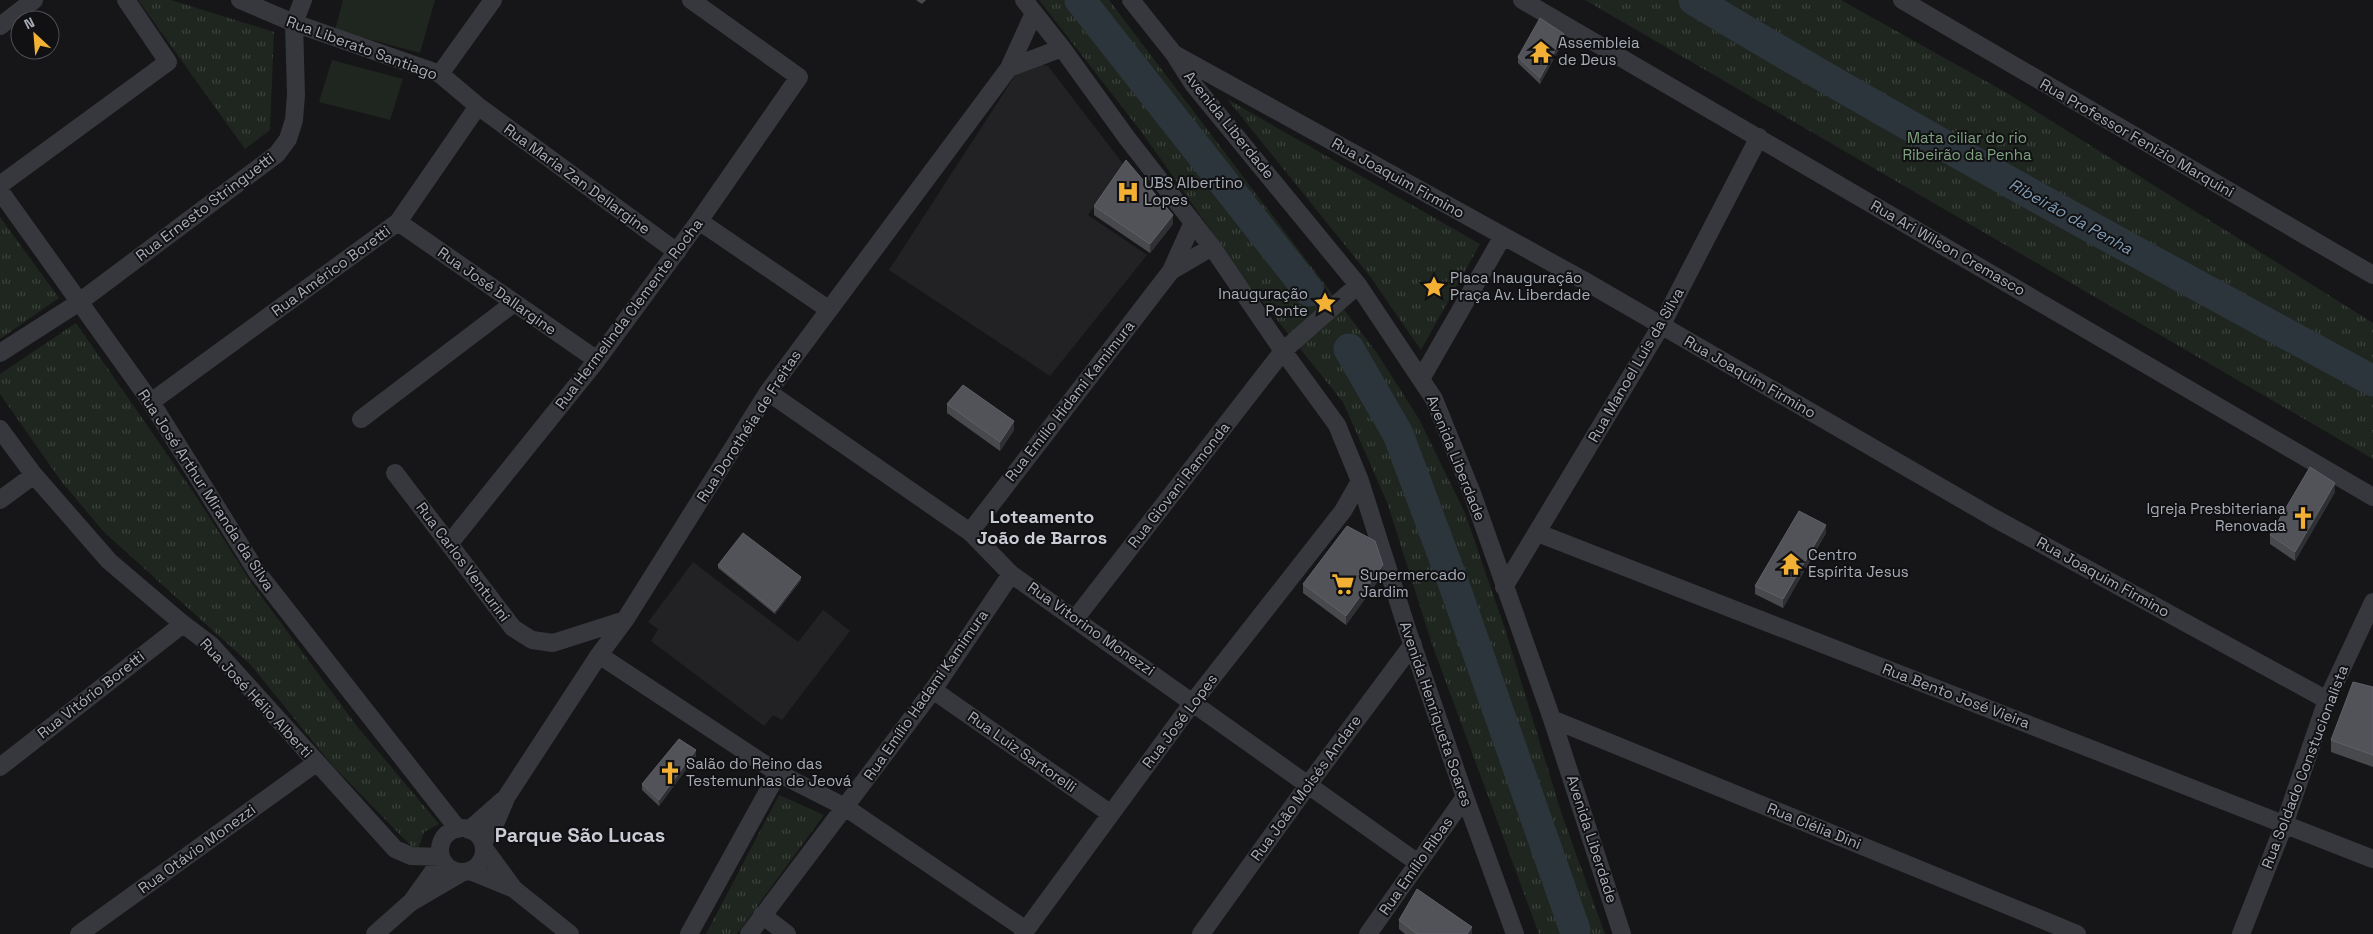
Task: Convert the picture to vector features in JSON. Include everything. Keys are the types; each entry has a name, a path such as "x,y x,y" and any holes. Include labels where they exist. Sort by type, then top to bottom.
{"street":[{"path":"0,26 34,0"},
{"path":"0,184 168,62 126,0"},
{"name":"Rua Liberato Santiago","path":"240,0 294,23 440,74 478,106"},
{"name":"Rua Ernesto Stringuetti","path":"0,353 78,303 277,154 288,139 294,120 296,95 294,23 303,0"},
{"path":"440,74 493,0"},
{"name":"Rua Hermelinda Clemente Rocha","path":"449,544 596,360 677,252 799,77 691,0"},
{"name":"Avenida Liberdade","path":"1131,0 1174,54 1194,84 1358,285 1434,399 1472,493 1552,719 1622,934"},
{"name":"Rua Ari Wilson Cremasco","path":"1522,0 2373,497"},
{"name":"Rua Professor Fenizio Marquini","path":"1902,0 2373,276"},
{"name":"Avenida Henriqueta Soares","path":"1029,7 1062,48 1127,138 1212,246 1337,425 1360,480 1465,797 1515,934"},
{"name":"Rua Dorothéia de Freitas","path":"483,845 495,824 507,796 624,620 768,392 1009,68 1029,7"},
{"path":"1009,68 1062,48"},
{"name":"Rua Joaquim Firmino","path":"1174,54 1503,236 1994,518 2327,700"},
{"name":"Rua Américo Boretti","path":"151,402 398,222 478,106"},
{"name":"Rua Maria Zan Dellargine","path":"478,106 677,252"},
{"name":"Rua Manoel Luis da Silva","path":"1504,587 1661,326 1759,137"},
{"name":"Rua José Arthur Miranda da Silva","path":"0,191 78,303 151,402 257,572 464,829"},
{"path":"699,221 828,309"},
{"name":"Rua José Dallargine","path":"398,222 596,360"},
{"name":"Rua Emílio Hidami Kamimura","path":"970,532 1171,271 1194,222"},
{"path":"1421,378 1503,236"},
{"name":"Rua Emílio Hidami Kamimura","path":"1171,271 1212,246"},
{"name":"Rua Giovani Ramonda","path":"1074,619 1283,350 1358,285"},
{"path":"361,418 514,303"},
{"name":"Rua Vitorino Monezzi","path":"768,392 970,532 1012,574 1418,863"},
{"name":"Rua José Hélio Alberti","path":"0,429 34,475 109,561 183,624 211,644 396,850 411,856 441,858"},
{"name":"Rua Carlos Venturini","path":"395,474 513,628 532,640 553,643 624,620"},
{"path":"0,500 34,475"},
{"name":"Rua José Lopes","path":"1024,932 1194,702 1343,511 1360,480"},
{"path":"1343,511 1370,511"},
{"name":"Rua Bento José Vieira","path":"1538,533 2373,859"},
{"name":"Rua Emílio Hadami Kamimura","path":"749,934 933,690 1012,574"},
{"name":"Rua Soldado Constucionalista","path":"2241,934 2284,825 2327,700 2373,602"},
{"name":"Rua Vitório Boretti","path":"0,767 183,624"},
{"name":"Rua João Moisés Andare","path":"1201,934 1308,785 1413,644"},
{"path":"599,655 778,773 845,807 1024,932"},
{"name":"Rua Luiz Sartorelli","path":"933,690 1112,814"},
{"name":"Rua Clélia Dini","path":"1552,719 2077,934"},
{"name":"Rua Otávio Monezzi","path":"79,934 316,763"},
{"path":"689,934 778,773"},
{"name":"Rua Dorothéia de Freitas","path":"464,829 507,796"},
{"name":"Rua Emílio Ribas","path":"1368,934 1465,797"},
{"path":"410,903 441,858 442,843 446,836 464,829 475,833 514,889 570,934"},
{"path":"375,934 410,903 466,872 480,862 483,845"},
{"path":"441,858 450,869 466,872 514,889"},
{"path":"762,915 787,934"}],"shaded area":[{"path":"1033,63 1048,66 1124,165 1088,215 1147,255 1050,376 889,270 1018,71"},
{"path":"693,562 798,642 823,610 850,631 782,720 773,715 764,726 651,641 658,629 648,622"}],"green space":[{"path":"138,0 171,0 274,32 270,130 245,149"},
{"path":"343,0 435,0 420,53 335,30"},
{"path":"1039,0 1109,0 1377,353 1419,419 1465,513 1505,629 1562,815 1605,934 1539,934 1433,647 1387,502 1343,402 1252,289 1143,134"},
{"name":"Mata ciliar do rio Ribeirão da Penha","path":"1585,0 1841,0 2007,93 2373,323 2373,459"},
{"path":"332,60 403,79 390,120 319,102"},
{"path":"1227,99 1480,244 1421,350 1369,275"},
{"path":"0,217 59,298 0,339"},
{"path":"76,323 192,490 253,585 356,725 439,824 424,832 417,852 332,765 250,664 104,532 61,481 0,394 0,374"},
{"path":"779,795 824,815 737,934 706,934"}],"building":[{"name":"Assembleia de Deus","path":"1540,18 1564,34 1540,78 1518,57"},
{"name":"UBS Albertino Lopes","path":"1126,160 1173,215 1150,244 1094,206"},
{"path":"963,385 1014,421 1000,442 947,404"},
{"name":"Igreja Presbiteriana Renovada","path":"2310,467 2335,483 2295,552 2270,535"},
{"name":"Centro Espírita Jesus","path":"1799,511 1826,525 1783,599 1755,586"},
{"name":"Supermercado Jardim","path":"1347,526 1375,541 1383,565 1346,616 1303,584"},
{"path":"743,533 801,577 775,611 718,565"},
{"path":"2353,682 2373,687 2373,755 2331,740"},
{"name":"Salão do Reino das Testemunhas de Jeová","path":"679,739 696,750 659,800 642,784"},
{"path":"1417,889 1472,927 1467,934 1417,934 1399,920"}],"waterway":[{"path":"1080,0 1309,291"},
{"name":"Ribeirão da Penha","path":"1694,0 1947,147 2373,381"},
{"path":"1349,349 1398,434 1452,579 1575,930"}],"place":[{"name":"Assembleia de Deus","path":"1541,52"},
{"name":"UBS Albertino Lopes","path":"1128,192"},
{"name":"Placa Inauguração Praça Av. Liberdade","path":"1434,287"},
{"name":"Inauguração Ponte","path":"1325,303"},
{"name":"Igreja Presbiteriana Renovada","path":"2303,518"},
{"name":"Centro Espírita Jesus","path":"1791,564"},
{"name":"Supermercado Jardim","path":"1343,584"},
{"name":"Salão do Reino das Testemunhas de Jeová","path":"670,773"}],"district":[{"name":"Loteamento João de Barros","path":"1042,527"},
{"name":"Parque São Lucas","path":"580,835"}]}
